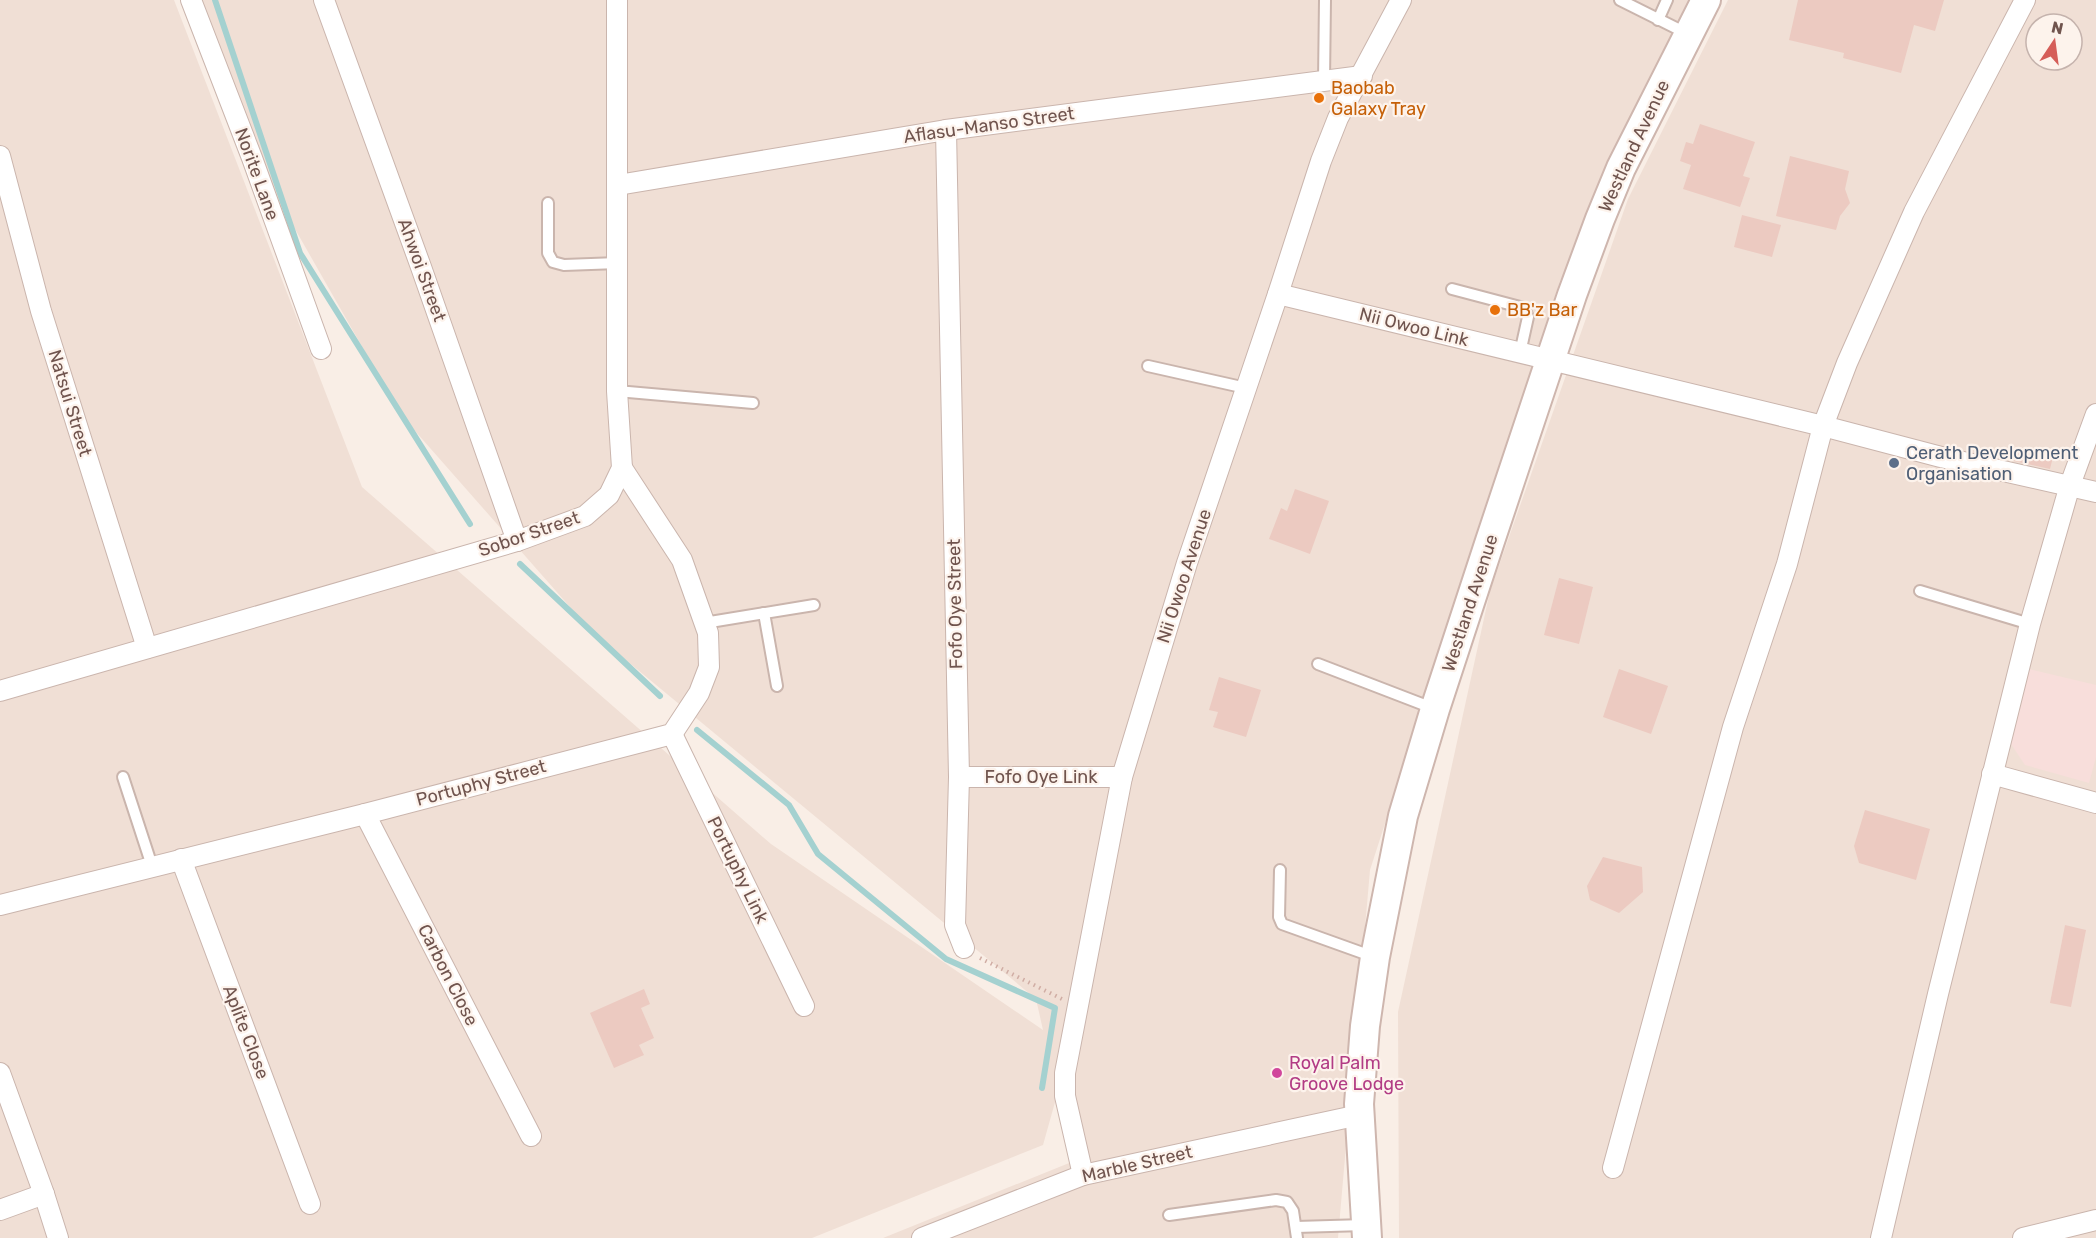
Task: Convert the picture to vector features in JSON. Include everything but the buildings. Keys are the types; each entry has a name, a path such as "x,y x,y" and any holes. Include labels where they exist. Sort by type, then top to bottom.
{"street":[{"name":"Norite Lane","path":"190,0 252,158 321,349"},
{"name":"Ahwoi Street","path":"324,0 517,541"},
{"name":"Sobor Street","path":"0,691 517,541 585,516 609,495 622,468 617,391 617,0"},
{"name":"Nii Owoo Avenue","path":"1083,1175 1065,1096 1065,1073 1122,777 1187,563 1321,161 1338,118 1401,0"},
{"name":"Westland Avenue","path":"1366,1231 1359,1115 1365,1026 1375,957 1403,816 1435,709 1580,273 1617,179 1706,0"},
{"path":"1613,1168 1733,727 1787,564 1823,426 1847,363 1914,212 2025,0"},
{"name":"Aflasu-Manso Street","path":"618,185 946,130 1362,76"},
{"name":"Fofo Oye Street","path":"946,130 959,777 955,925 964,948"},
{"name":"Natsui Street","path":"0,156 41,311 147,648"},
{"name":"Nii Owoo Link","path":"1278,294 1823,426 1941,457 2096,492"},
{"path":"1881,1238 1938,994 2030,624 2070,485 2096,414"},
{"path":"622,468 682,560 708,633 709,668 699,693 672,734"},
{"name":"Portuphy Street","path":"0,905 672,734"},
{"name":"Portuphy Link","path":"672,734 804,1006"},
{"path":"1992,774 2096,803"},
{"name":"Fofo Oye Link","path":"959,777 1122,777"},
{"name":"Carbon Close","path":"365,813 531,1136"},
{"name":"Aplite Close","path":"181,859 310,1204"},
{"path":"0,1072 58,1238"},
{"name":"Marble Street","path":"922,1238 1083,1175 1359,1115"},
{"path":"0,1210 44,1194"},
{"path":"2023,1238 2096,1220"}],"lane":[{"path":"1324,81 1325,0"},
{"path":"1620,0 1688,34"},
{"path":"1658,20 1667,0"},
{"path":"548,203 548,253 553,262 564,265 618,263"},
{"path":"1452,289 1524,308 1528,317 1520,353"},
{"path":"1148,366 1246,388"},
{"path":"617,391 753,403"},
{"path":"1920,591 2030,624"},
{"path":"704,623 814,605"},
{"path":"764,613 777,686"},
{"path":"1318,664 1435,709"},
{"path":"123,777 152,866"},
{"path":"1280,870 1279,917 1282,924 1375,957"},
{"path":"1169,1215 1276,1200 1287,1202 1293,1211 1297,1232 1366,1231"}],"path":[{"path":"964,948 1078,1008"}],"shaded area":[{"path":"0,0 174,0 362,487 771,844 1043,1030 1036,999 592,632 401,415 254,157 199,0 1694,0 1560,281 1370,870 1338,1238 883,1238 1079,1159 1059,1088 1043,1145 812,1238 0,1238"},
{"path":"1728,0 2096,0 2096,1238 1399,1238 1398,1012 1490,591 1628,199"},
{"path":"2029,669 2096,685 2096,757 2089,783 2025,765 2011,744"}],"waterway":[{"path":"215,0 300,253 470,524"},
{"path":"520,564 660,696"},
{"path":"697,730 789,805 818,854 946,959 1055,1008 1042,1088"}],"place":[{"name":"Baobab Galaxy Tray","path":"1319,98"},
{"name":"BB'z Bar","path":"1495,310"},
{"name":"Cerath Development Organisation","path":"1894,463"},
{"name":"Royal Palm Groove Lodge","path":"1277,1073"}]}
